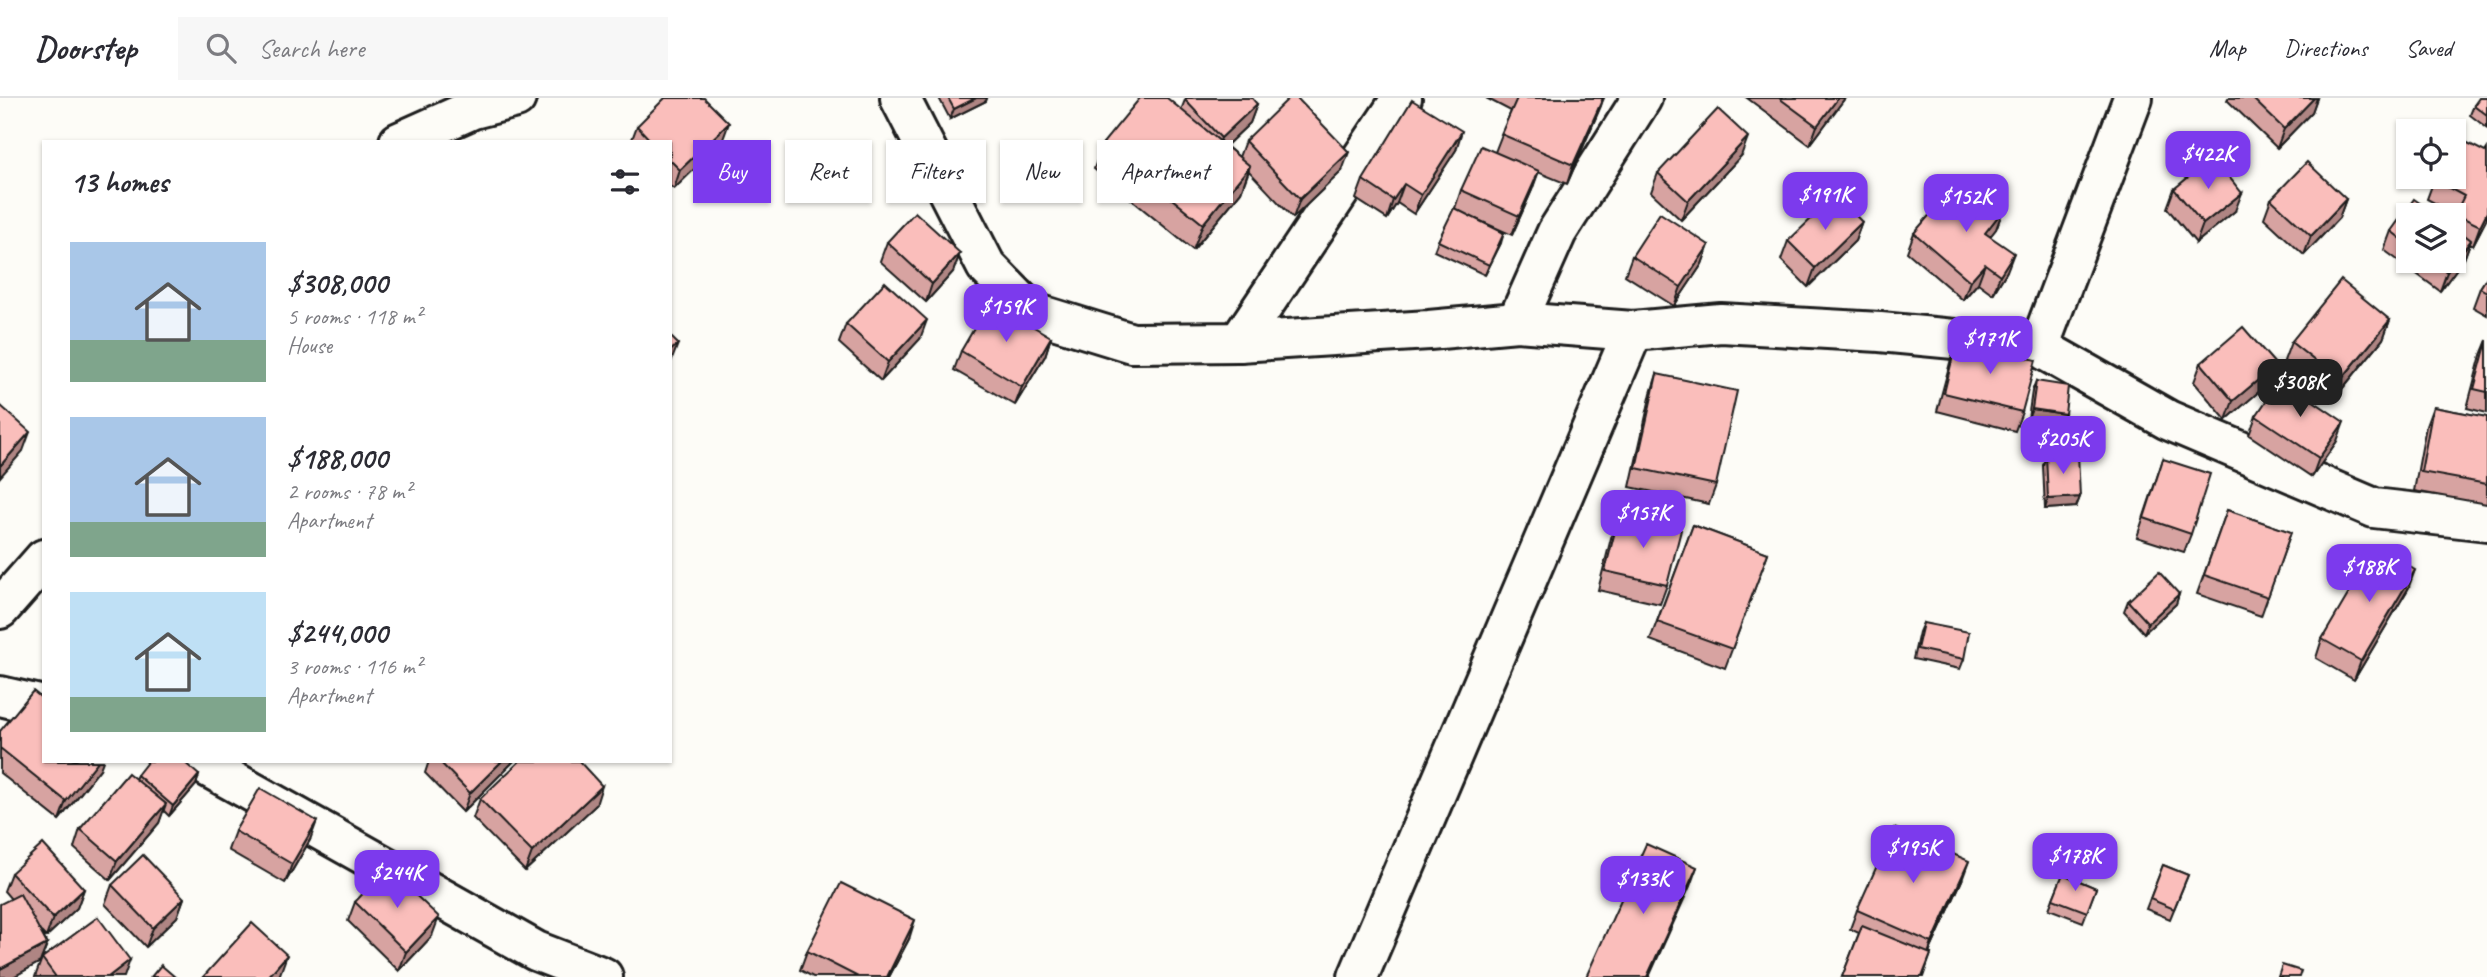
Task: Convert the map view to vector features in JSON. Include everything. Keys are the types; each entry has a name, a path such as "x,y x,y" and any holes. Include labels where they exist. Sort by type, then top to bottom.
{"street":[{"path":"403,140 473,109 516,98"},
{"path":"900,98 986,266 1031,312 1132,343 1239,342 1517,322 1633,331 1721,323 1880,332 2039,347 2168,420 2374,508 2487,521"},
{"path":"1239,342 1402,98"},
{"path":"1517,322 1557,232 1642,98"},
{"path":"2039,347 2133,98"},
{"path":"1359,977 1633,331"},
{"path":"0,609 42,561"},
{"path":"0,696 42,706"},
{"path":"201,763 536,951 603,977"}],"building":[{"path":"665,98 704,98 729,123 711,140 693,140 693,158 680,170 672,162 672,140 650,140 637,126"},
{"path":"948,98 976,98 954,109"},
{"path":"1140,98 1167,98 1218,140 1105,140"},
{"path":"1186,98 1252,98 1257,104 1221,138"},
{"path":"1289,98 1297,98 1349,152 1300,199 1245,141"},
{"path":"1517,98 1603,98 1573,165 1501,134"},
{"path":"1779,98 1838,98 1817,126"},
{"path":"2252,98 2314,98 2284,129"},
{"path":"2479,98 2487,98 2487,115 2474,105"},
{"path":"1412,100 1462,131 1421,195 1404,184 1393,200 1363,180"},
{"path":"1718,109 1748,137 1688,201 1658,173"},
{"path":"2466,142 2485,152 2487,149 2487,212 2480,226 2466,219 2466,203 2460,203 2464,196 2451,189 2466,189"},
{"path":"1481,146 1539,171 1519,216 1461,190"},
{"path":"1233,152 1250,166 1233,187"},
{"path":"2213,157 2242,193 2203,224 2174,189"},
{"path":"2307,162 2346,199 2311,236 2271,199"},
{"path":"1975,186 2003,210 1985,233 2014,253 2000,275 1985,264 1970,281 1914,233 1945,197 1956,207"},
{"path":"1836,195 1862,222 1815,268 1788,241"},
{"path":"1177,203 1220,203 1203,224"},
{"path":"1454,208 1504,233 1489,265 1438,241"},
{"path":"915,212 960,253 932,284 887,242"},
{"path":"1660,213 1709,245 1681,287 1632,256"},
{"path":"2487,277 2487,292 2480,288"},
{"path":"2341,280 2390,320 2340,381 2291,342"},
{"path":"885,282 927,320 888,362 846,324"},
{"path":"990,301 1051,337 1022,387 961,351"},
{"path":"2243,327 2276,365 2233,401 2201,363"},
{"path":"672,338 678,344 672,349"},
{"path":"1957,340 2036,360 2022,412 1944,393"},
{"path":"2487,341 2487,392 2474,389"},
{"path":"1657,374 1737,391 1716,485 1636,468"},
{"path":"2281,379 2344,422 2319,458 2256,416"},
{"path":"2036,381 2068,386 2065,414 2032,409"},
{"path":"0,405 30,432 0,466"},
{"path":"2433,407 2487,417 2487,484 2421,472"},
{"path":"2078,453 2080,497 2048,499 2046,455"},
{"path":"2163,459 2210,474 2191,534 2144,518"},
{"path":"2227,510 2291,532 2268,597 2204,575"},
{"path":"1619,515 1681,530 1667,585 1605,571"},
{"path":"1693,525 1768,553 1732,649 1657,622"},
{"path":"2376,547 2415,570 2361,661 2322,639"},
{"path":"2159,572 2179,594 2148,623 2128,601"},
{"path":"1923,623 1969,632 1964,659 1917,649"},
{"path":"33,691 42,698 42,763 96,763 66,801 0,748 0,731"},
{"path":"146,763 185,763 199,775 173,806 137,775"},
{"path":"441,763 500,763 470,793"},
{"path":"518,763 581,763 602,786 532,852 480,799"},
{"path":"128,773 166,804 117,861 80,829"},
{"path":"260,788 317,821 292,864 235,831"},
{"path":"1894,828 1969,861 1932,943 1857,910"},
{"path":"43,844 84,889 53,918 11,873"},
{"path":"1646,844 1697,867 1647,977 1586,977"},
{"path":"143,855 184,898 153,928 112,885"},
{"path":"2163,865 2188,875 2174,909 2150,899"},
{"path":"387,868 439,917 406,952 355,902"},
{"path":"2063,874 2096,888 2087,912 2053,899"},
{"path":"841,883 915,920 887,977 858,977 807,951"},
{"path":"20,894 47,944 0,969 0,904"},
{"path":"98,917 130,960 108,977 56,977 42,958"},
{"path":"252,923 287,955 268,977 203,977"},
{"path":"1862,926 1931,954 1922,977 1842,977"},
{"path":"161,965 175,977 151,977"},
{"path":"2282,965 2301,971 2299,977 2278,977"}]}
